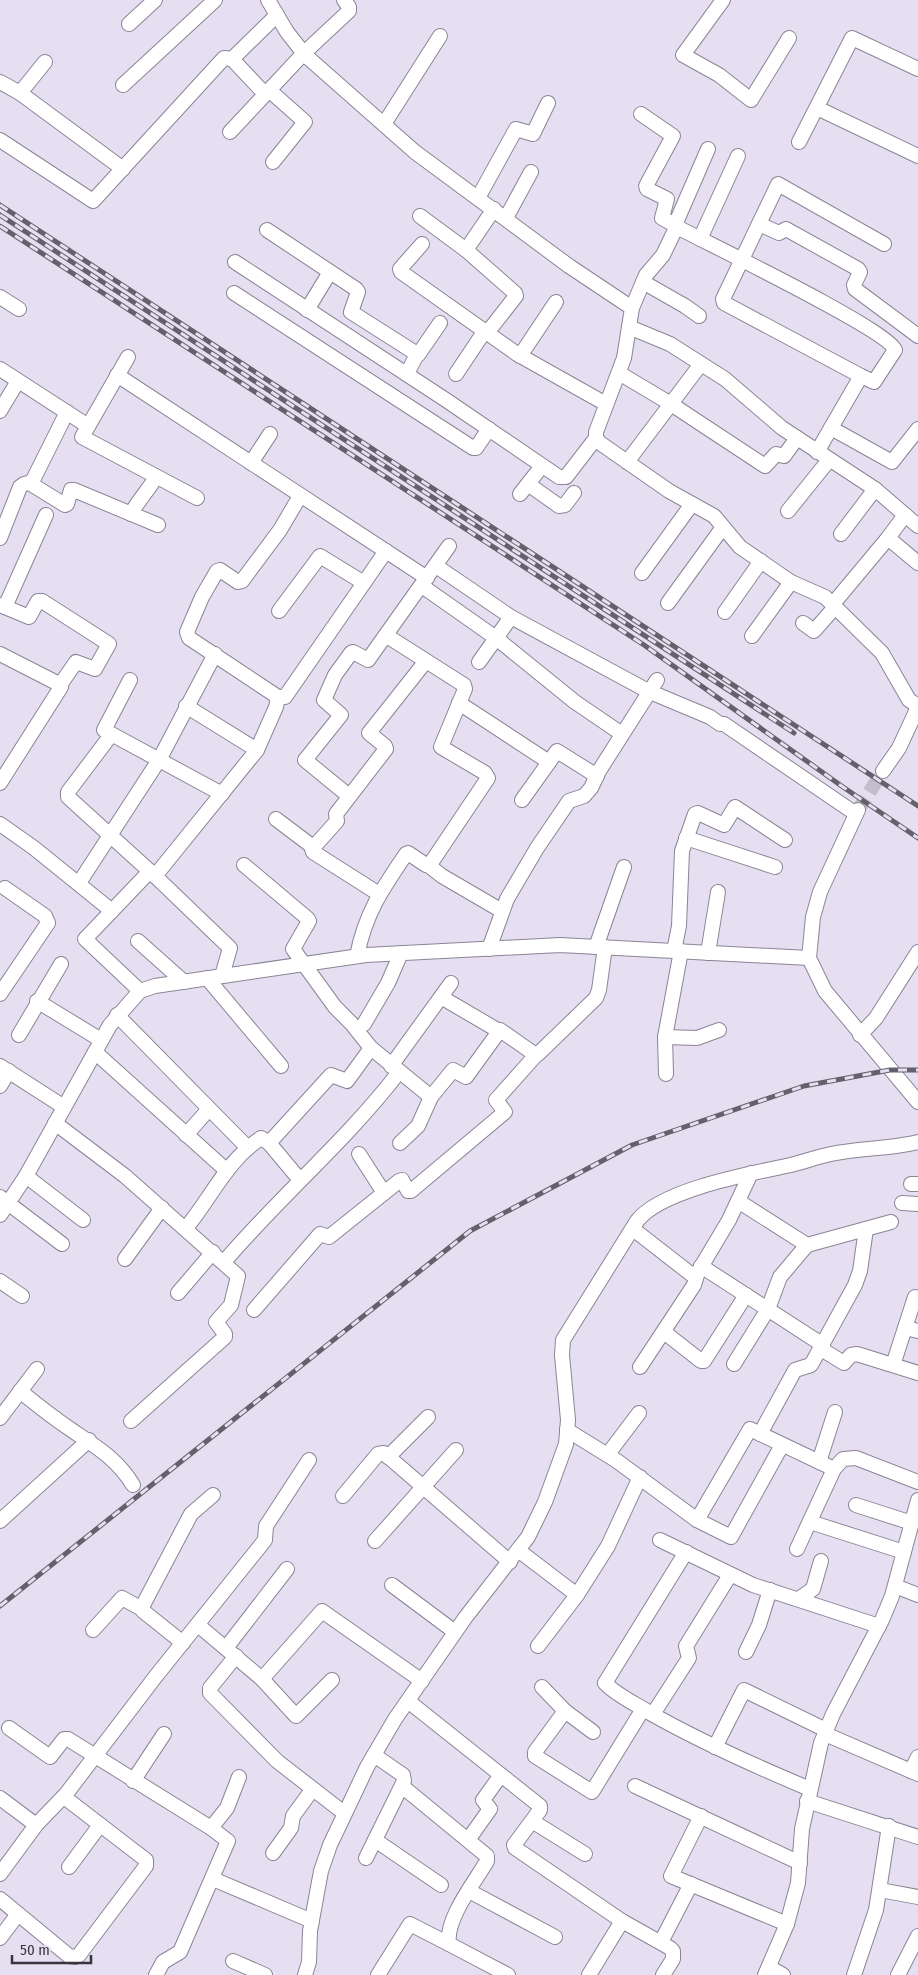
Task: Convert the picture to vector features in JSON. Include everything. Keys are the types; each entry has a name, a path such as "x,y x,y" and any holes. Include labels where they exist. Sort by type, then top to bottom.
{"street":[{"path":"130,24 155,0"},
{"path":"123,86 216,0"},
{"path":"268,0 277,16 304,53 415,152 569,266 632,308"},
{"path":"230,132 304,53 348,11 349,7 344,0"},
{"path":"723,0 683,55 719,75 752,100 789,38"},
{"path":"0,140 91,201 95,200 224,58 232,58 277,16"},
{"path":"384,124 440,36"},
{"path":"799,142 854,37 918,69"},
{"path":"232,58 267,92 305,122 273,162"},
{"path":"20,93 45,62"},
{"path":"0,82 20,93 123,169"},
{"path":"478,198 516,130 534,134 548,103"},
{"path":"816,108 918,156"},
{"path":"641,114 673,136 646,186 647,189 668,199 662,219 676,227 742,260 827,304 872,330 893,346 895,350 876,381 873,382 724,303 723,299 742,260 759,224 780,183 884,244"},
{"path":"235,262 407,374 542,466 559,477 566,477 596,438 606,404 624,358 632,308 646,275 663,255 708,149"},
{"path":"700,239 738,156"},
{"path":"506,218 531,172"},
{"path":"466,250 494,209"},
{"path":"420,216 466,250 516,294 485,332 456,374"},
{"path":"759,224 779,233 786,229 858,269 860,272 854,285 855,289 918,336"},
{"path":"267,230 357,290 351,312 418,355"},
{"path":"422,244 400,269 401,272 520,356 606,404"},
{"path":"307,310 330,272"},
{"path":"643,282 699,316"},
{"path":"234,293 473,448 476,448 489,429"},
{"path":"0,297 19,309"},
{"path":"520,356 556,302"},
{"path":"407,374 440,323"},
{"path":"629,327 670,344 725,379 797,438 875,489 918,526"},
{"path":"128,357 83,438 197,498"},
{"path":"627,462 701,364"},
{"path":"0,369 88,426"},
{"path":"619,372 765,466 776,454 782,457 797,438"},
{"path":"117,375 386,551 574,702 622,734"},
{"path":"817,452 861,376"},
{"path":"0,411 18,381"},
{"path":"31,484 67,412"},
{"path":"831,428 892,462 918,429"},
{"path":"251,463 270,434"},
{"path":"596,438 600,443 627,462 714,516 740,547 791,582 825,598 882,654 909,700 918,707 899,748 883,771"},
{"path":"788,512 829,460"},
{"path":"542,466 524,489 559,506 565,505 574,493"},
{"path":"131,514 139,499 147,494 156,477"},
{"path":"0,538 20,488 24,484 31,484 65,505 71,490 74,490 158,525"},
{"path":"841,534 875,489"},
{"path":"300,496 280,530 242,580 238,582 218,570 202,597 188,628 188,636 278,697 286,696 386,551"},
{"path":"642,573 692,504"},
{"path":"0,783 76,662 95,669 109,644 42,601 38,602 29,617 3,606 46,515"},
{"path":"803,623 814,630 905,515"},
{"path":"668,604 723,527"},
{"path":"888,538 918,563"},
{"path":"350,796 305,760 341,716 324,702 336,675 351,653 353,652 367,660 387,636 449,546"},
{"path":"279,611 320,556 364,583"},
{"path":"725,612 761,561"},
{"path":"436,566 511,617 652,685 720,724 724,724 857,812 820,892 814,917 809,958 825,991 918,1102"},
{"path":"752,636 791,582"},
{"path":"479,662 511,617"},
{"path":"387,636 464,685 459,703 441,747 485,773 488,778 428,865"},
{"path":"0,654 60,685"},
{"path":"79,883 159,760 215,654"},
{"path":"313,847 337,821 336,814 386,749 369,733 426,661"},
{"path":"130,680 104,728 111,735 222,794"},
{"path":"489,948 502,911 537,848 569,802 587,793 652,685"},
{"path":"140,991 85,941 112,911 153,873 222,794 257,750 276,707 278,697"},
{"path":"459,703 549,762"},
{"path":"186,706 257,750"},
{"path":"111,735 67,795 153,873 230,948 222,976"},
{"path":"522,800 559,751 597,776"},
{"path":"666,1074 665,1037 678,951 682,851 696,813 724,826 735,807 786,840"},
{"path":"276,819 313,847 313,852 379,894"},
{"path":"0,824 79,883 112,911"},
{"path":"686,838 775,867"},
{"path":"357,956 362,929 379,894 407,854 502,911"},
{"path":"244,864 308,918 309,921 292,947 302,965 335,1008 351,1023 371,1048 431,1097"},
{"path":"254,1310 320,1234 329,1237 400,1180 411,1191 505,1112 496,1100 536,1055 596,998 600,990 600,947 624,867"},
{"path":"1,991 48,923 45,916 5,888"},
{"path":"708,953 718,892"},
{"path":"138,941 184,982"},
{"path":"0,1215 4,1200 26,1176 117,1015 140,991 155,986 357,956 489,948 560,945 809,958"},
{"path":"860,1035 876,1018 918,952"},
{"path":"364,1024 388,983 401,953"},
{"path":"19,1035 37,1001 61,964"},
{"path":"207,978 280,1066"},
{"path":"224,1262 300,1180 354,1127 451,984"},
{"path":"441,997 499,1031 502,1030 536,1055"},
{"path":"37,1001 98,1046 186,1135 227,1170"},
{"path":"117,1015 248,1148"},
{"path":"665,1037 697,1038 719,1030"},
{"path":"400,1143 418,1126 431,1097 453,1070 466,1077 499,1031"},
{"path":"269,1143 331,1075 347,1081 371,1048"},
{"path":"0,1086 4,1069 64,1107"},
{"path":"186,1135 209,1109"},
{"path":"56,1123 186,1228 224,1262 238,1278 231,1306 216,1322 225,1336 131,1421"},
{"path":"186,1228 227,1170 248,1148 261,1138 269,1143 300,1180"},
{"path":"306,1975 309,1962 312,1921 321,1871 344,1813 374,1755 408,1700 455,1632 528,1537 545,1502 566,1444 567,1430 562,1355 564,1340 632,1229 647,1210 675,1196 751,1172 787,1166 830,1154 918,1142"},
{"path":"359,1154 384,1193"},
{"path":"640,1367 664,1332 699,1272 738,1201 751,1172"},
{"path":"26,1176 83,1220"},
{"path":"4,1200 62,1244"},
{"path":"738,1201 807,1245"},
{"path":"902,1203 918,1204"},
{"path":"125,1259 162,1208"},
{"path":"734,1364 768,1309 780,1277 807,1245 892,1222"},
{"path":"632,1229 699,1272 746,1295 844,1363 851,1355 857,1354 918,1373"},
{"path":"760,1434 795,1370 811,1365 856,1285 866,1229"},
{"path":"178,1293 213,1252"},
{"path":"0,1281 22,1296"},
{"path":"664,1332 701,1361 704,1361 746,1295"},
{"path":"893,1365 912,1330 915,1297"},
{"path":"0,1418 37,1368"},
{"path":"20,1391 116,1461 133,1485"},
{"path":"819,1462 835,1412"},
{"path":"608,1454 639,1413"},
{"path":"388,1457 428,1418"},
{"path":"567,1430 608,1454 698,1520 728,1537 733,1536 782,1445"},
{"path":"698,1520 748,1430 834,1469"},
{"path":"1,1519 89,1440"},
{"path":"374,1541 456,1450"},
{"path":"343,1496 378,1454 384,1453 510,1562"},
{"path":"797,1549 834,1469 843,1459 856,1458 918,1482"},
{"path":"0,1874 36,1825 64,1797 265,1540 266,1526 309,1460"},
{"path":"538,1646 577,1595 608,1546 640,1477"},
{"path":"142,1609 191,1514 213,1495"},
{"path":"783,1975 767,1971 786,1924 798,1883 802,1829 808,1795 825,1732 879,1626 895,1586 918,1500"},
{"path":"856,1505 912,1523"},
{"path":"810,1522 904,1552"},
{"path":"660,1540 730,1574 770,1590 800,1598 879,1626"},
{"path":"518,1550 577,1595"},
{"path":"686,1552 605,1681 606,1685 648,1712 808,1795 918,1837"},
{"path":"800,1598 814,1589 821,1561"},
{"path":"287,1569 231,1652 210,1688 210,1693 256,1741 312,1790 344,1813"},
{"path":"565,1711 534,1754 592,1792 648,1712 689,1658 686,1646 730,1574"},
{"path":"392,1585 455,1632"},
{"path":"895,1586 918,1595"},
{"path":"746,1652 759,1625 770,1590"},
{"path":"93,1630 122,1598 142,1609 183,1643"},
{"path":"262,1679 322,1611 422,1681"},
{"path":"198,1624 262,1679 296,1716 332,1680"},
{"path":"542,1687 565,1711 593,1732"},
{"path":"715,1748 744,1690 825,1732 914,1772 918,1757"},
{"path":"408,1700 540,1806 540,1810 514,1844 515,1848 622,1920 670,1948 674,1955 663,1975"},
{"path":"9,1728 50,1757 66,1738 211,1828 228,1841 180,1952 163,1962 156,1975"},
{"path":"134,1781 164,1734"},
{"path":"366,1858 403,1787 403,1775 374,1755"},
{"path":"468,1840 490,1809 483,1800 501,1775"},
{"path":"211,1828 227,1808 239,1778"},
{"path":"635,1786 800,1863"},
{"path":"403,1787 468,1840 488,1859 457,1910 448,1935 449,1944"},
{"path":"273,1854 291,1828 294,1816 312,1790"},
{"path":"0,1899 69,1956 75,1957 79,1955 147,1864 146,1860 64,1797"},
{"path":"0,1798 36,1825"},
{"path":"701,1816 671,1876 786,1924"},
{"path":"532,1820 585,1854"},
{"path":"69,1867 100,1825"},
{"path":"854,1975 871,1925 880,1890 889,1826"},
{"path":"375,1840 441,1885"},
{"path":"213,1879 312,1921"},
{"path":"661,1942 691,1884"},
{"path":"880,1890 918,1898"},
{"path":"469,1891 555,1937"},
{"path":"0,1938 18,1914"},
{"path":"589,1975 622,1920"},
{"path":"378,1975 410,1924 508,1975"},
{"path":"898,1975 918,1936"},
{"path":"233,1961 265,1975"}],"tunnel":[{"path":"858,810 883,771"}],"railway":[{"path":"0,205 918,806"},
{"path":"0,215 794,733"},
{"path":"0,226 644,645 918,838"},
{"path":"0,1606 470,1231 632,1145 804,1086 890,1070 918,1070"}]}
